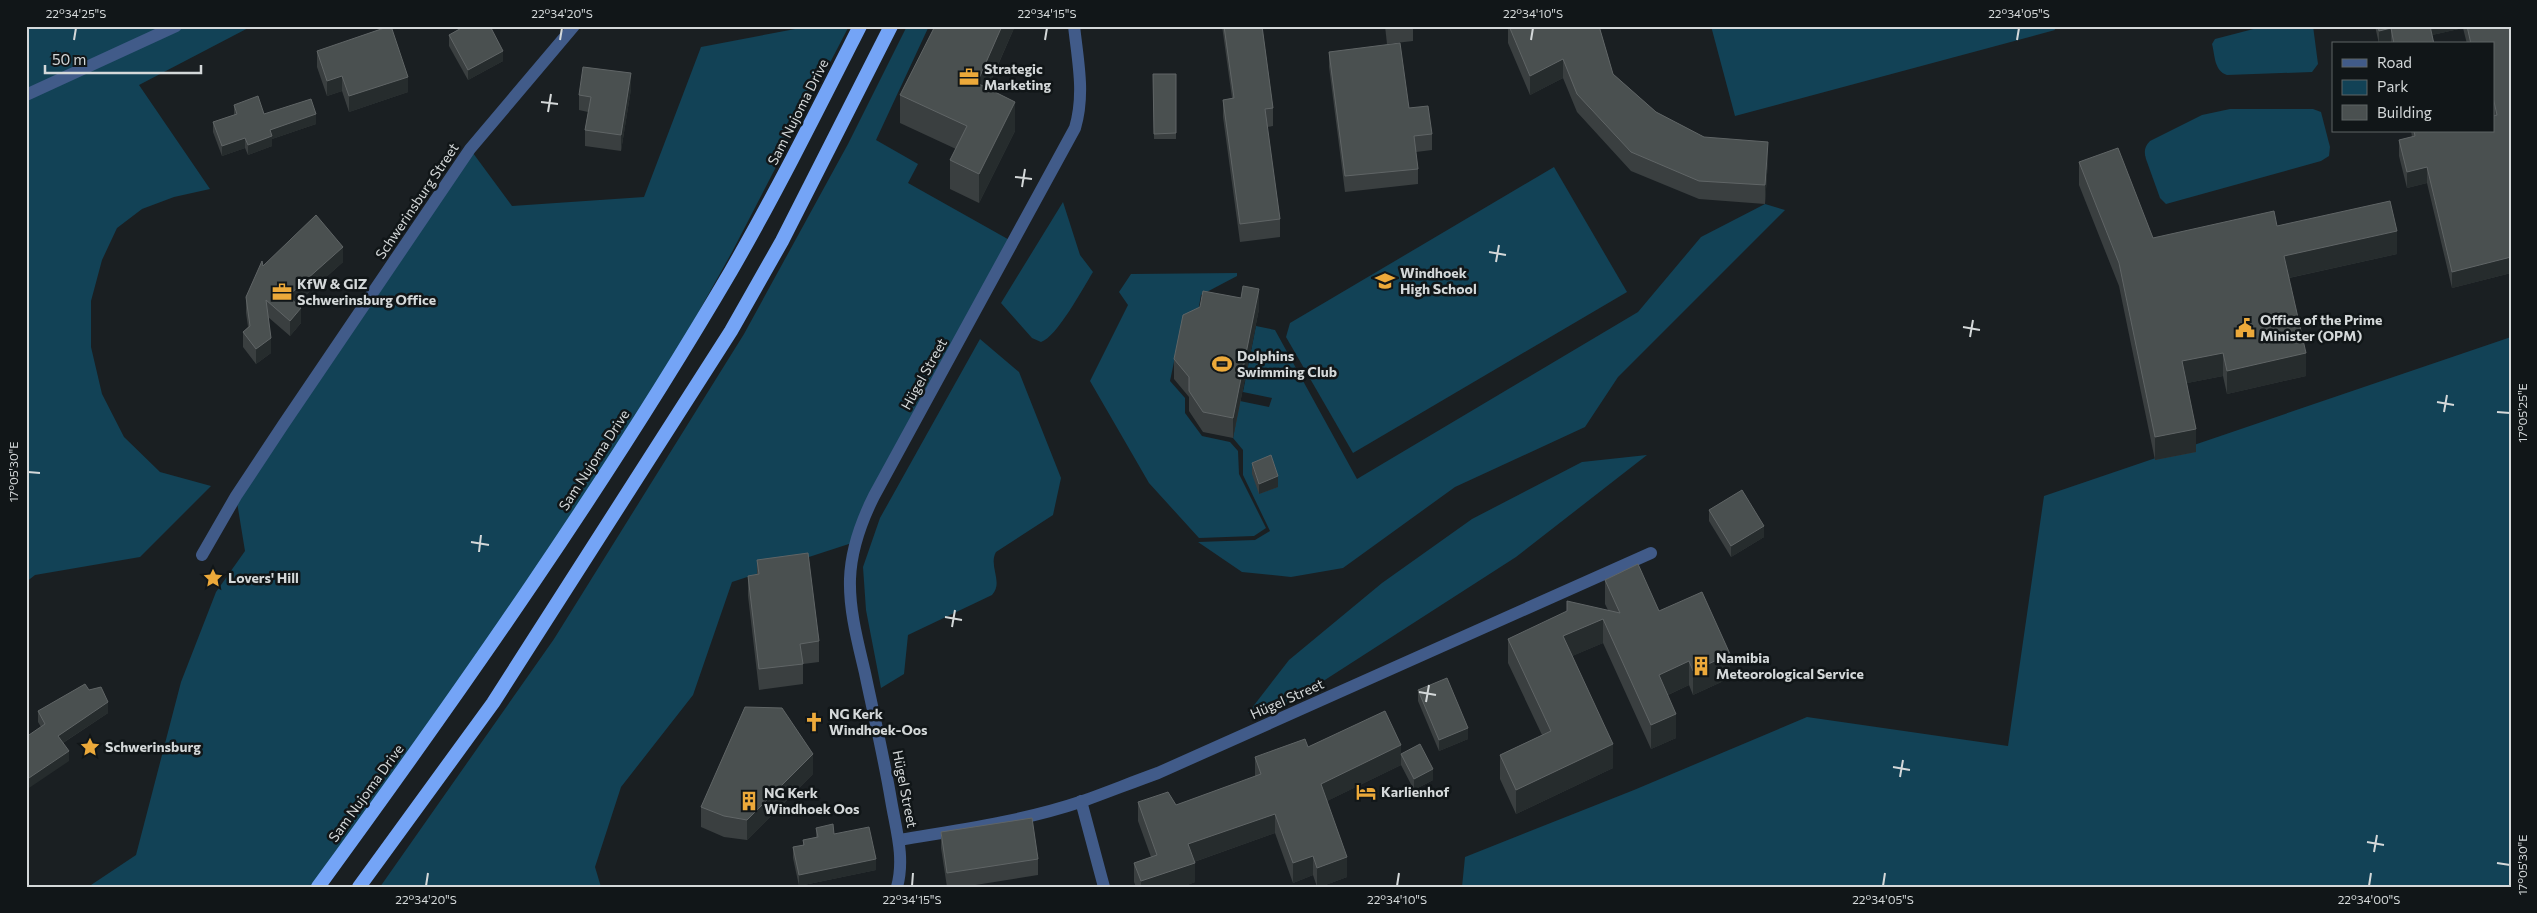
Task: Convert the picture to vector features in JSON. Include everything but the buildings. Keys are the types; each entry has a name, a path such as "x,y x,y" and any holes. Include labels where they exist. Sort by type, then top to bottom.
{"highway":[{"name":"Sam Nujoma Drive","path":"318,887 437,723 532,587 633,429 731,271 799,148 860,26"},
{"path":"359,887 493,703 731,331 782,241 892,26"}],"street":[{"path":"26,95 176,26"},
{"name":"Schwerinsburg Street","path":"202,554 236,496 470,149 574,26"},
{"name":"Hügel Street","path":"1074,26 1082,87 1082,100 1075,128 874,496 862,521 854,551 850,581 856,635 887,770 899,840 971,828 1081,801 1167,769 1651,553"},
{"path":"1081,801 1104,887"},
{"path":"897,887 901,870 899,840"}],"green space":[{"path":"26,26 252,26 139,85 210,189 174,197 142,209 117,228 102,260 91,301 91,347 102,394 124,437 160,472 211,486 140,557 35,575 26,582"},
{"path":"811,26 849,26 732,252 639,419 318,887 88,887 136,855 181,682 216,592 245,551 236,496 470,149 512,206 644,197 701,47"},
{"path":"907,26 929,26 876,140 918,164 908,183 1013,242 855,542 732,582 693,695 621,787 595,867 601,887 380,887 554,639 744,334 848,144"},
{"path":"1711,26 2054,26 2055,30 1735,116"},
{"path":"2265,26 2313,26 2318,64 2312,72 2227,75 2223,73 2216,62 2212,44 2215,39"},
{"path":"2230,109 2313,109 2321,112 2330,147 2329,156 2321,161 2166,204 2160,198 2146,159 2147,145 2150,141 2202,115"},
{"path":"1554,167 1627,292 1353,453 1286,337 1290,323"},
{"path":"1063,202 1080,255 1093,272 1062,322 1041,342 1032,338 1001,303"},
{"path":"1765,204 1785,210 1618,377 1585,427 1455,487 1343,568 1291,577 1242,572 1198,542 1255,540 1270,531 1243,475 1243,450 1233,438 1240,401 1269,407 1272,398 1243,392 1256,326 1275,330 1357,479 1638,312 1701,237"},
{"path":"1237,273 1237,276 1201,295 1196,323 1180,333 1170,381 1185,398 1185,413 1202,436 1230,442 1238,451 1239,474 1266,528 1254,536 1199,538 1149,483 1090,381 1128,305 1119,292 1131,274"},
{"path":"2511,337 2511,887 1462,887 1465,857 1634,790 1807,717 2008,746 2044,496"},
{"path":"980,339 1019,372 1061,478 1053,515 996,552 994,563 997,585 992,595 908,635 904,674 881,688 866,610 863,567 880,518"},
{"path":"1647,455 1516,557 1286,705 1248,713 1289,660 1382,583 1472,519 1582,462"}],"place":[{"name":"Strategic Marketing","path":"969,77"},
{"name":"Windhoek High School","path":"1385,281"},
{"name":"KfW & GIZ Schwerinsburg Office","path":"282,292"},
{"name":"Office of the Prime Minister (OPM)","path":"2245,328"},
{"name":"Dolphins Swimming Club","path":"1222,364"},
{"name":"Lovers' Hill","path":"213,578"},
{"name":"Namibia Meteorological Service","path":"1701,666"},
{"name":"NG Kerk Windhoek-Oos","path":"814,722"},
{"name":"Schwerinsburg","path":"90,747"},
{"name":"Karlienhof","path":"1366,792"},
{"name":"NG Kerk Windhoek Oos","path":"749,801"}]}
